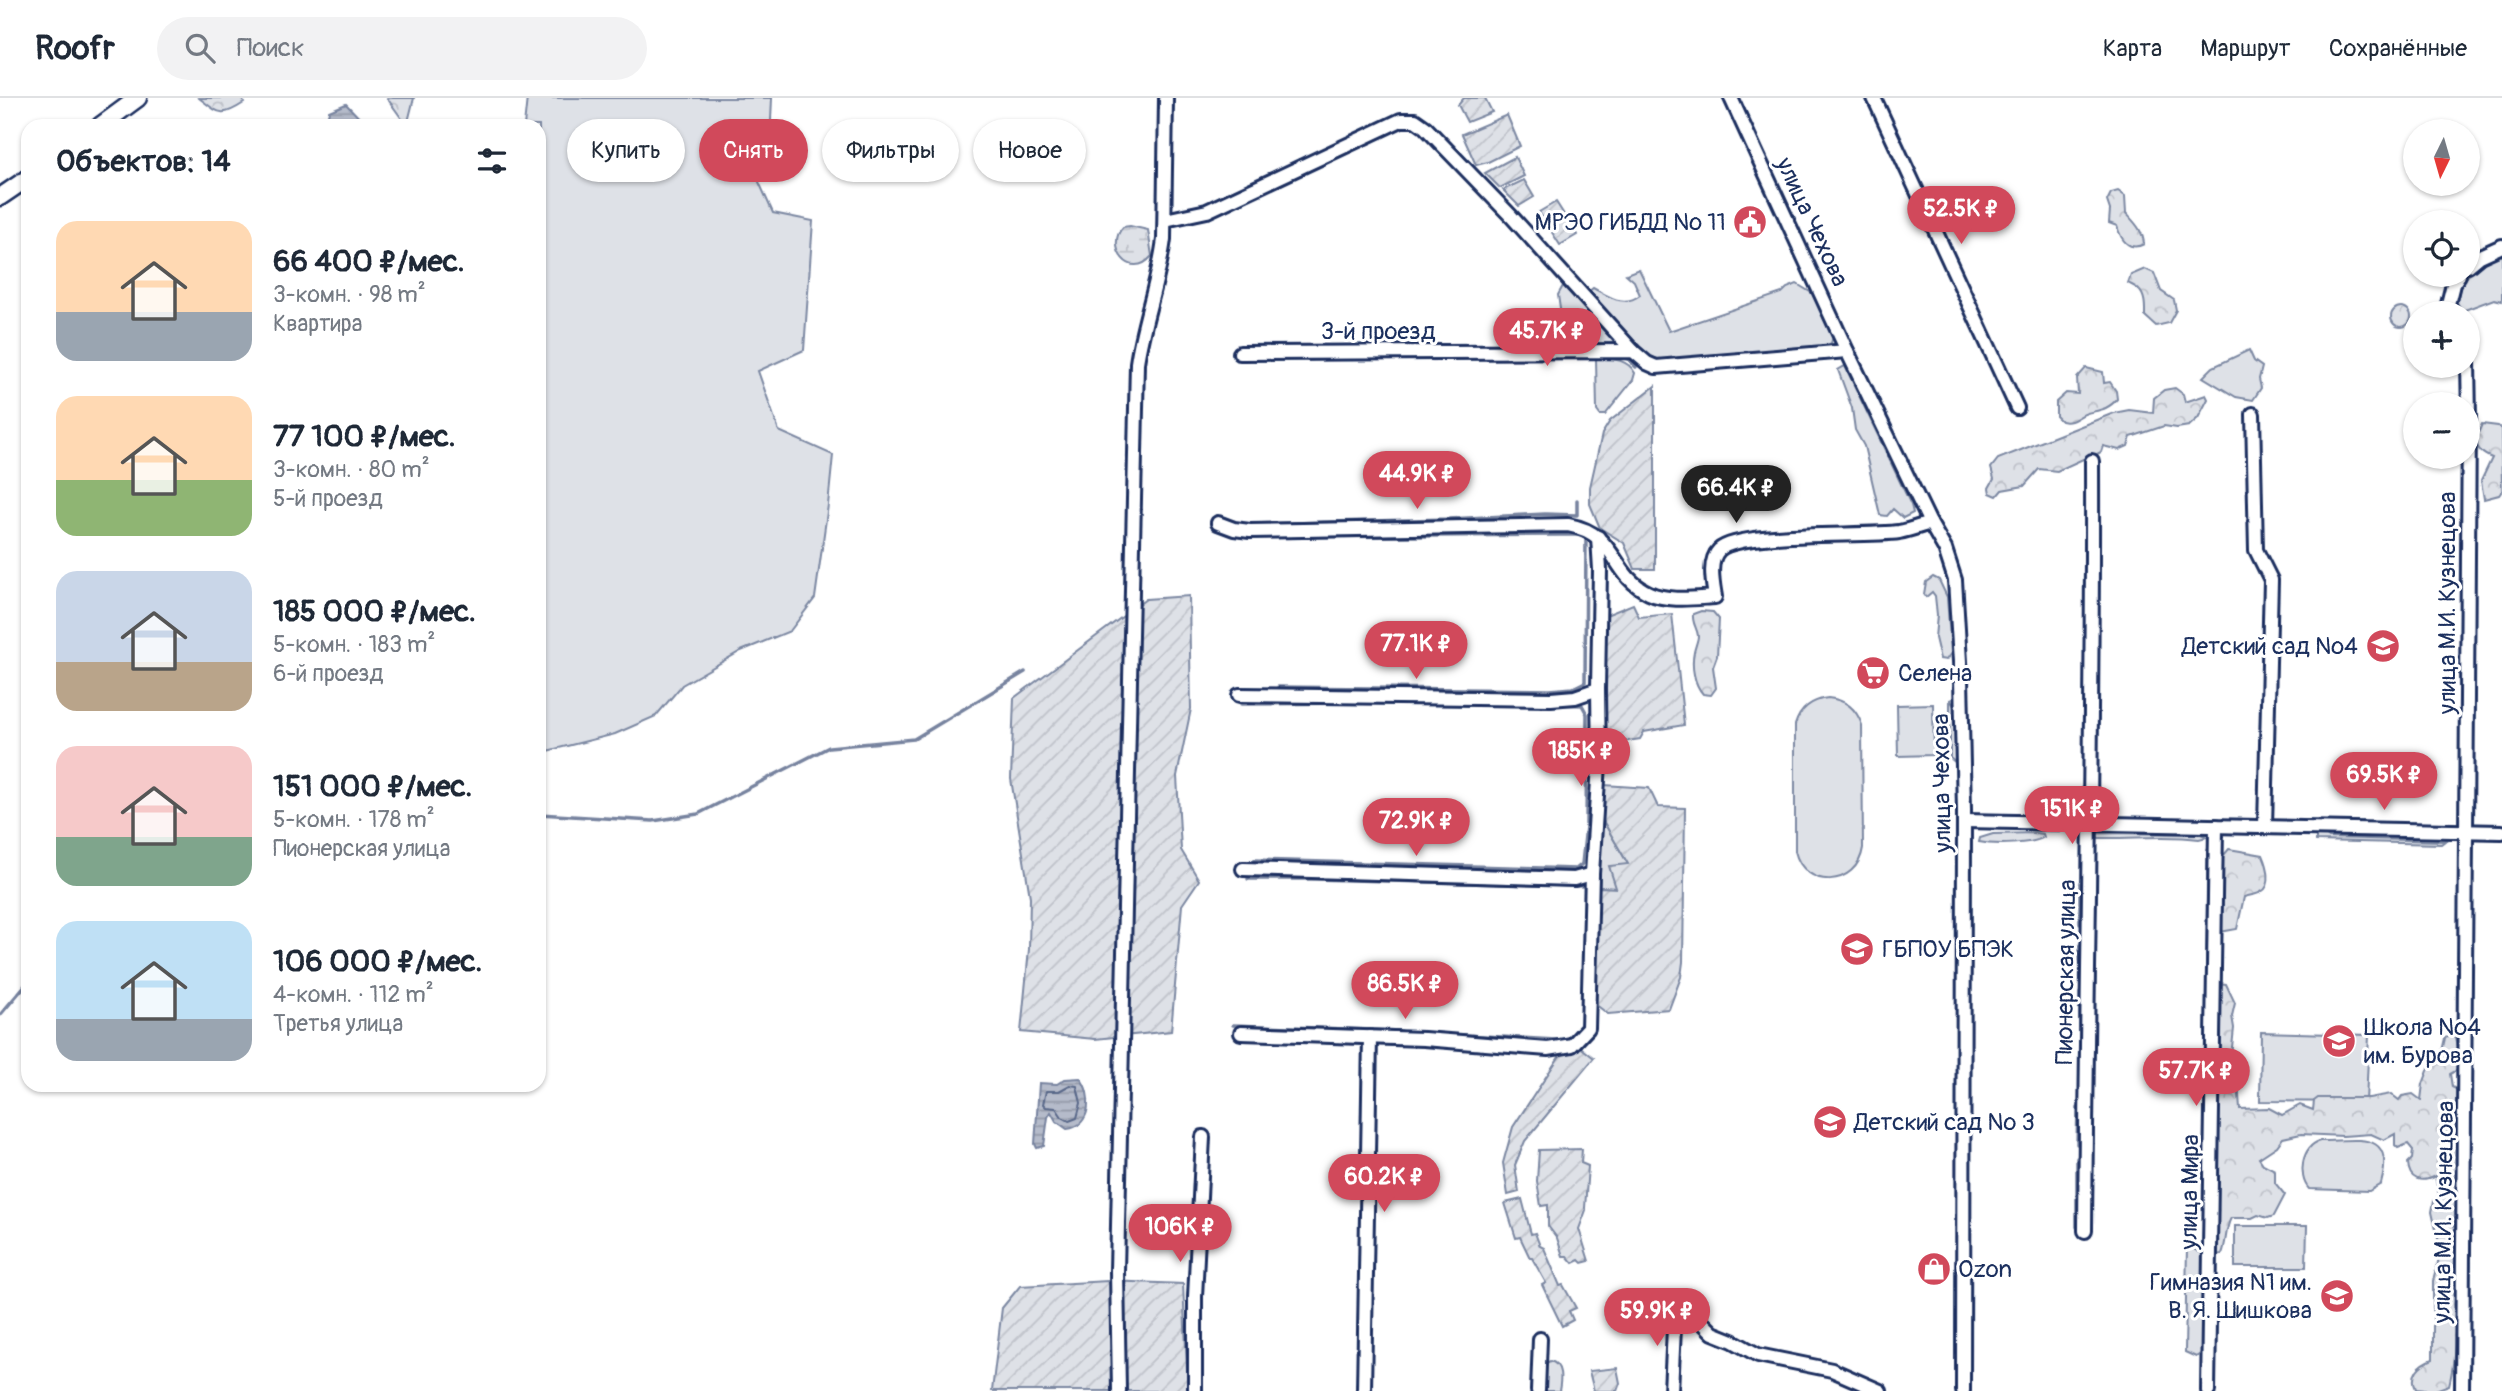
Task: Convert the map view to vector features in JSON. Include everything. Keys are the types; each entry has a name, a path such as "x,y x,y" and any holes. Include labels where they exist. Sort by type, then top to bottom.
{"main road":[{"path":"110,119 138,98"},
{"path":"0,197 21,182"}],"street":[{"path":"1119,1391 1117,1257 1137,363 1140,338 1161,261 1165,220 1166,98"},
{"name":"улица Чехова","path":"1731,98 1847,351 1949,559 1957,592 1964,821 1963,1391"},
{"path":"1874,98 2017,408"},
{"path":"1165,220 1207,211 1401,120 1415,120 1425,127 1511,216 1633,351"},
{"path":"2480,256 2502,246"},
{"name":"3-й проезд","path":"1240,353 1633,351 1656,367 1847,351"},
{"name":"улица М.И. Кузнецова","path":"2462,1391 2468,378"},
{"path":"2253,414 2256,550 2271,580 2265,827"},
{"name":"Пионерская улица","path":"2084,1231 2093,708 2092,461"},
{"path":"1218,523 1250,531 1568,525 1586,528 1603,541 1628,579 1651,594 1697,598 1715,597 1714,561 1718,552 1728,544 1743,540 1792,536 1900,532 1930,523"},
{"path":"1241,1033 1424,1039 1548,1049 1572,1045 1588,1028 1592,874 1599,764 1598,537"},
{"path":"1239,695 1551,699 1598,689"},
{"path":"1964,821 2502,832"},
{"name":"улица Мира","path":"2208,1391 2216,826"},
{"path":"1243,869 1574,879 1592,874"},
{"path":"1364,1391 1370,1037"},
{"path":"1195,1391 1195,1297 1203,1138"},
{"path":"1671,1391 1675,1307 1690,1310 1713,1333 1758,1355 1832,1370 1880,1391"},
{"path":"1538,1391 1540,1339"}],"green space":[{"path":"199,98 242,98 244,103 230,111 221,112"},
{"path":"387,98 414,98 409,119 402,119"},
{"path":"527,98 772,98 771,119 699,119 699,182 759,182 773,213 813,221 804,350 758,371 779,431 833,455 815,598 790,631 741,651 682,685 656,716 615,734 546,751 546,119 525,119"},
{"path":"1464,98 1485,98 1492,112 1467,122 1458,105"},
{"path":"1507,115 1520,146 1476,165 1462,134"},
{"path":"1515,157 1524,176 1500,188 1485,173"},
{"path":"1524,180 1534,197 1519,206 1503,190"},
{"path":"2118,191 2125,196 2126,213 2140,230 2144,244 2130,246 2123,240 2117,226 2109,223 2110,210 2107,201 2111,193"},
{"path":"1556,202 1577,235 1560,245 1539,212"},
{"path":"1123,227 1148,230 1152,256 1144,263 1128,263 1118,251 1118,235"},
{"path":"2502,252 2502,301 2494,299 2480,304 2480,301 2457,301 2460,287 2480,287 2480,265"},
{"path":"1639,269 1669,331 1782,293 1797,284 1815,295 1833,337 1831,343 1824,347 1797,350 1658,361 1645,356 1588,292 1593,288 1622,301 1634,299 1640,295 1634,281 1626,274"},
{"path":"2145,269 2154,273 2161,291 2174,300 2176,310 2169,323 2156,326 2145,316 2141,292 2128,283 2131,275"},
{"path":"1563,286 1616,340 1615,346 1568,348 1565,344 1558,295"},
{"path":"2401,307 2401,327 2394,324 2391,317 2394,310"},
{"path":"2249,350 2254,361 2262,367 2259,379 2261,388 2253,400 2236,397 2203,377 2213,367"},
{"path":"1596,358 1623,362 1635,373 1633,380 1605,415 1600,415 1597,411"},
{"path":"1845,366 1911,505 1913,513 1903,518 1893,509 1887,516 1880,515 1864,446 1855,430 1852,408 1838,370"},
{"path":"2086,368 2103,372 2104,383 2110,382 2116,391 2117,399 2103,409 2072,421 2061,421 2056,416 2056,402 2066,393 2078,394 2077,378"},
{"path":"1655,386 1655,569 1635,569 1624,543 1600,528 1590,504 1590,487 1602,434 1610,421"},
{"path":"2175,388 2183,394 2185,402 2206,395 2208,399 2198,418 2189,426 2164,426 2131,437 2128,446 2119,450 2103,446 2101,452 2057,471 2039,469 2024,486 2002,490 1997,496 1990,493 1989,488 1994,479 1991,468 1998,459 2114,413 2129,410 2153,413 2154,398 2164,390"},
{"path":"2482,424 2498,426 2501,429 2502,491 2499,495 2484,499 2481,481 2492,458 2480,449"},
{"path":"1933,577 1939,580 1947,597 1951,653 1946,660 1940,659 1935,638 1935,596 1932,592 1926,597 1924,594 1926,582"},
{"path":"1189,596 1191,709 1177,776 1181,850 1199,880 1182,905 1171,1031 1095,1039 1021,1032 1029,949 1030,897 1011,779 1014,698 1146,599"},
{"path":"1633,604 1639,617 1672,614 1684,725 1644,732 1640,739 1615,743 1613,761 1604,759 1606,615"},
{"path":"1701,611 1713,612 1719,619 1717,656 1713,667 1716,688 1711,695 1703,694 1700,690 1693,669 1698,636 1693,614"},
{"path":"1828,698 1850,706 1862,725 1863,848 1859,861 1851,871 1830,879 1809,873 1800,864 1795,851 1795,725 1807,706"},
{"path":"1950,699 1956,710 1956,763 1950,758"},
{"path":"1933,704 1934,755 1898,756 1897,705"},
{"path":"1604,785 1649,788 1658,807 1685,808 1683,962 1681,977 1669,1009 1608,1014 1595,1004 1599,887 1616,888 1609,866 1628,864 1602,819"},
{"path":"1602,819 1628,864 1616,888 1599,887"},
{"path":"2099,833 2201,834 2207,837 2095,836"},
{"path":"1993,834 2043,834 2044,837 2022,843 1979,842 1980,838"},
{"path":"2316,834 2329,838 2445,841 2441,844 2316,841"},
{"path":"2229,849 2263,855 2268,869 2268,880 2261,892 2244,897 2237,929 2220,932 2220,866"},
{"path":"2219,983 2226,984 2235,1003 2231,1057 2238,1081 2240,1109 2269,1108 2282,1115 2300,1105 2313,1110 2314,1101 2318,1098 2369,1098 2391,1094 2399,1100 2402,1096 2413,1094 2421,1100 2423,1084 2431,1063 2440,1060 2445,1038 2455,1038 2459,1057 2457,1070 2450,1074 2452,1087 2458,1090 2461,1106 2456,1116 2461,1126 2459,1182 2455,1194 2459,1217 2453,1224 2458,1236 2459,1250 2453,1281 2460,1309 2449,1385 2433,1391 2416,1389 2414,1384 2417,1370 2433,1359 2433,1281 2441,1252 2432,1212 2434,1201 2439,1195 2435,1176 2421,1180 2411,1174 2408,1163 2412,1159 2413,1150 2408,1144 2398,1148 2395,1145 2395,1134 2384,1140 2371,1134 2301,1134 2283,1138 2277,1146 2259,1158 2263,1164 2275,1170 2275,1183 2285,1195 2274,1216 2231,1218 2222,1254 2212,1253 2216,1203 2215,1119 2219,1107 2213,1079"},
{"path":"2261,1032 2369,1035 2366,1102 2260,1101"},
{"path":"1578,1045 1594,1058 1525,1141 1515,1165 1519,1192 1508,1195 1503,1163 1513,1127 1561,1054"},
{"path":"2360,1140 2378,1146 2383,1154 2384,1166 2381,1184 2369,1191 2309,1189 2303,1177 2303,1162 2309,1148 2320,1141"},
{"path":"1582,1149 1581,1163 1588,1166 1586,1210 1579,1229 1589,1261 1582,1263 1579,1260 1573,1263 1567,1256 1563,1256 1557,1238 1548,1226 1548,1205 1541,1206 1537,1181 1539,1150"},
{"path":"1522,1199 1531,1234 1535,1233 1560,1286 1563,1285 1576,1308 1569,1311 1573,1320 1562,1326 1542,1285 1546,1283 1520,1237 1516,1238 1505,1203"},
{"path":"2235,1226 2307,1226 2306,1267 2235,1267"},
{"path":"2187,1246 2202,1253 2205,1260 2203,1352 2196,1357 2185,1352"},
{"path":"1108,1281 1183,1284 1188,1391 992,1391 1002,1308 1020,1286"},
{"path":"1550,1361 1559,1369 1559,1391 1540,1391 1544,1364"},
{"path":"1617,1368 1620,1383 1617,1391 1594,1391 1589,1371"}],"water":[{"path":"346,104 360,119 327,119 329,111"},
{"path":"1080,1078 1087,1092 1086,1116 1075,1127 1067,1129 1056,1121 1051,1112 1044,1146 1037,1148 1035,1144 1039,1083 1057,1084 1065,1079"}],"waterway":[{"path":"1618,357 1629,359 1636,367"},
{"path":"1308,360 1354,358"},
{"path":"1251,524 1577,515 1577,500"},
{"path":"1271,537 1580,535 1586,538 1585,682 1573,688 1278,687"},
{"path":"546,814 653,821 698,814 829,747 914,739 1025,672"},
{"path":"1241,704 1361,703"},
{"path":"1255,860 1576,869 1582,864 1586,826 1587,714 1582,705 1554,704"},
{"path":"2207,966 2208,849"},
{"path":"1248,879 1585,886"},
{"path":"2080,883 2080,923"},
{"path":"2094,969 2096,893"},
{"path":"2080,945 2081,984"},
{"path":"0,1015 21,990"},
{"path":"2080,993 2080,1047"},
{"path":"1233,1025 1401,1031"},
{"path":"1446,1034 1556,1040 1569,1039 1579,1029"},
{"path":"2093,1041 2093,1121"},
{"path":"2077,1144 2078,1108"},
{"path":"2077,1158 2077,1227"},
{"path":"2204,1224 2205,1168"}],"place":[{"name":"МРЭО ГИБДД № 11","path":"1750,222"},
{"name":"Детский сад №4","path":"2383,646"},
{"name":"Селена","path":"1873,673"},
{"name":"ГБПОУ БПЭК","path":"1857,949"},
{"name":"Школа №4 им. Бурова","path":"2339,1041"},
{"name":"Детский сад № 3","path":"1830,1122"},
{"name":"Ozon","path":"1934,1269"},
{"name":"Гимназия N1 им. В. Я. Шишкова","path":"2337,1296"}]}
